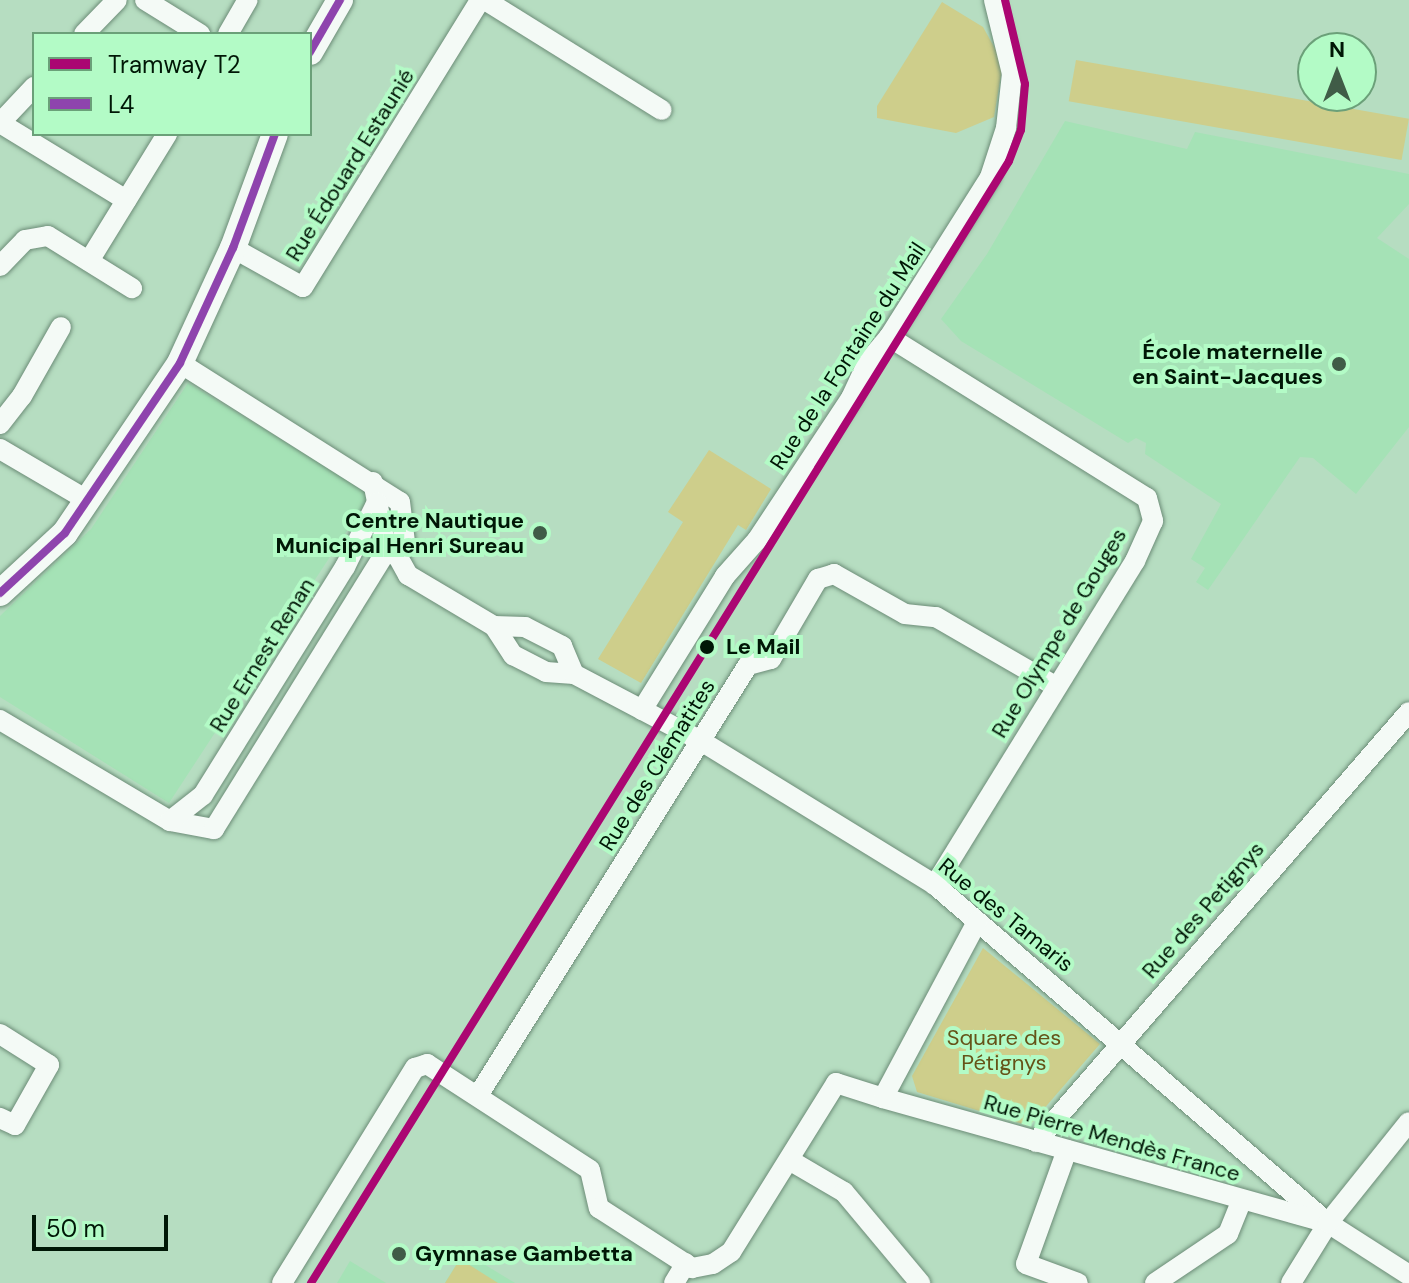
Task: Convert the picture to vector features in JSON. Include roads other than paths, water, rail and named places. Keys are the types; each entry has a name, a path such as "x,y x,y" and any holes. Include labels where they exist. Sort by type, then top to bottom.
{"main road":[{"path":"312,49 340,0"},
{"path":"0,593 65,533 180,363 233,248 274,136"}],"street":[{"path":"86,32 117,0"},
{"path":"145,0 197,32"},
{"path":"229,32 248,0"},
{"path":"483,0 662,110"},
{"name":"Rue Édouard Estaunié","path":"233,248 303,287 483,0"},
{"name":"Rue de la Fontaine du Mail","path":"642,710 725,576 757,540 851,398 868,362 889,337 990,177 1001,146 1012,74 994,0"},
{"path":"32,89 0,123 126,200"},
{"path":"89,261 166,136"},
{"path":"0,266 25,240 48,236 132,288"},
{"path":"0,424 22,396 61,327"},
{"name":"Rue Olympe de Gouges","path":"889,337 1147,498 1153,521 1135,561 1055,686 935,885"},
{"path":"0,720 170,821 214,829 393,554 405,542 400,502 375,492 180,363"},
{"path":"0,449 87,500"},
{"name":"Rue Ernest Renan","path":"170,821 203,795 345,567 375,492"},
{"path":"393,554 408,575 494,626 513,655 546,672 574,674 562,646 525,627 494,626"},
{"name":"Rue des Clématites","path":"479,1094 748,665 771,659 818,579 834,574 905,614 936,617 1055,686"},
{"name":"Rue des Tamaris","path":"574,674 701,741 935,885 1121,1040 1328,1223"},
{"name":"Rue des Petignys","path":"1036,1142 1121,1040 1409,712"},
{"path":"883,1098 977,922"},
{"path":"0,1034 49,1065 8,1122"},
{"path":"282,1283 415,1068 427,1064 479,1094 590,1170 599,1208 697,1270"},
{"name":"Rue Pierre Mendès France","path":"791,1161 836,1083 1328,1223"},
{"path":"1291,1283 1328,1223 1409,1122"},
{"path":"1067,1150 1026,1264 1078,1283"},
{"path":"674,1283 731,1252 791,1161 844,1192 920,1283"},
{"path":"1155,1283 1228,1234 1242,1200"},
{"path":"1328,1223 1409,1275"}],"tram line":[{"name":"T2","path":"311,1283 1009,161 1021,130 1025,84 1005,0"}],"place":[{"name":"École maternelle en Saint-Jacques","path":"1339,364"},
{"name":"Centre Nautique Municipal Henri Sureau","path":"540,533"},
{"name":"Le Mail","path":"707,647"},
{"name":"Gymnase Gambetta","path":"399,1254"}],"park label":[{"name":"Square des Pétignys","path":"1004,1050"}]}
